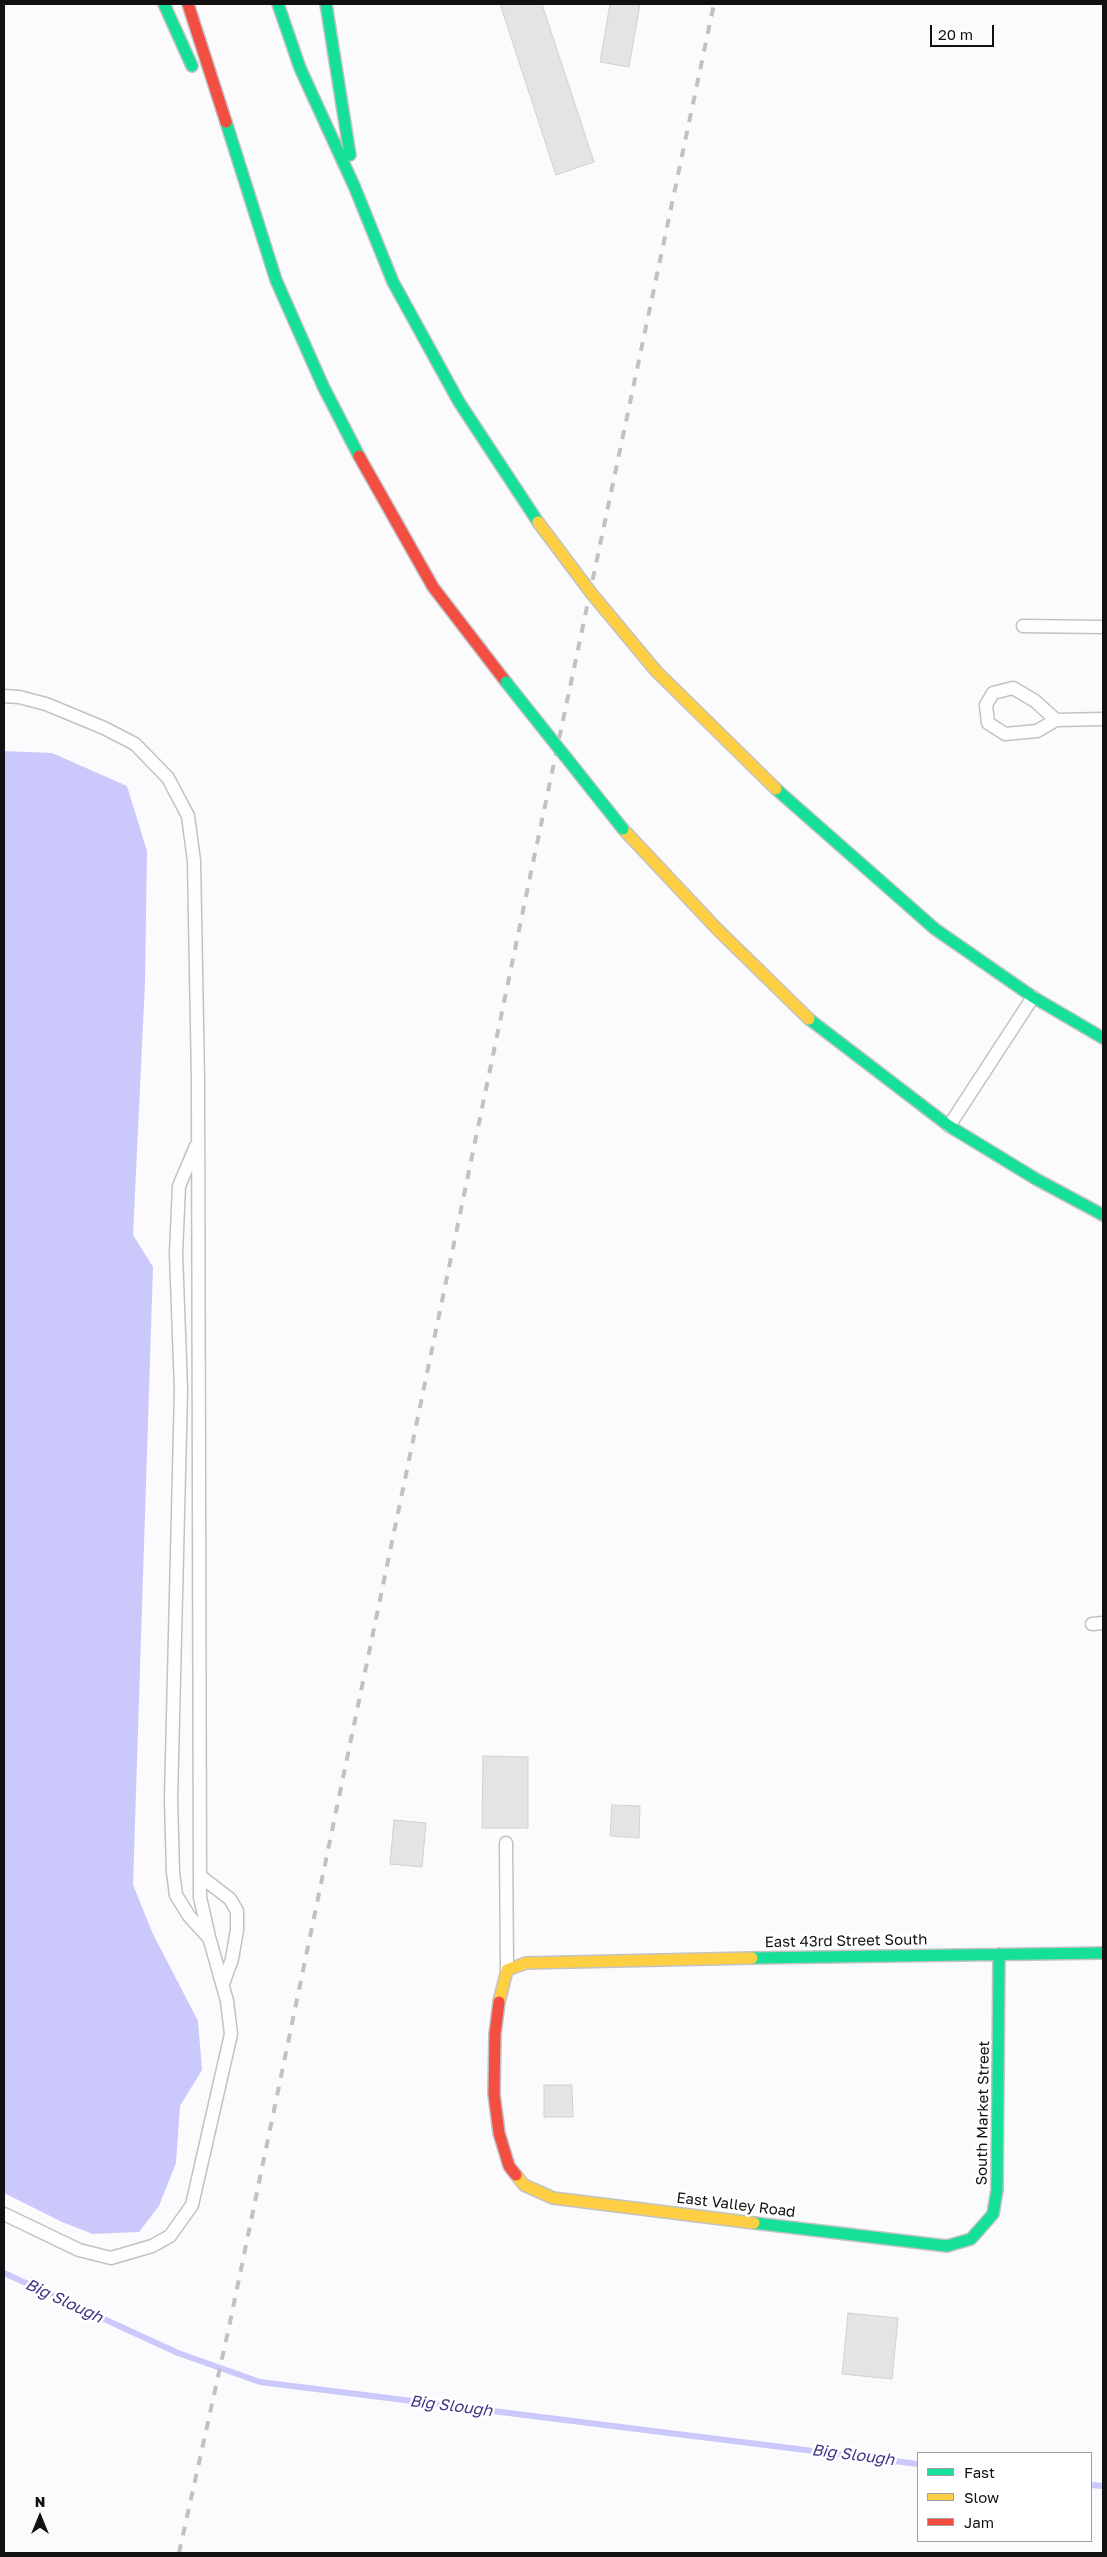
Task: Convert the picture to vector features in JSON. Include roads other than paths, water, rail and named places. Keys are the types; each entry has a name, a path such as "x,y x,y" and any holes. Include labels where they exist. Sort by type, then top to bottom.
{"main road":[{"path":"164,4 238,161"},
{"path":"188,4 276,280 327,394 369,475 433,587 623,828 717,929 815,1025 949,1126 1036,1179 1103,1215"},
{"path":"278,4 300,68 355,188 398,290 459,402 538,522 592,594 656,670 785,798 920,916 1032,997 1103,1038"},
{"path":"326,4 355,188"},
{"name":"East 43rd Street South","path":"507,1970 526,1963 1103,1953"},
{"name":"South Market Street","path":"947,2246 971,2239 994,2214 998,2163 999,1954"},
{"name":"East Valley Road","path":"507,1970 501,1987 495,2034 494,2094 499,2133 509,2166 524,2185 553,2198 947,2246"}],"lane":[{"path":"1023,626 1103,627"},
{"path":"1056,720 1035,701 1013,688 994,693 986,705 988,723 1005,734 1037,731 1056,720 1103,719"},
{"path":"4,696 19,697 46,704 104,728 135,744 168,778 188,816 194,860 198,1142 200,1897 209,1937 223,1984 231,2034 192,2205 170,2236 152,2246 111,2258 79,2250 4,2214"},
{"path":"949,1126 1032,997"},
{"path":"198,1142 179,1186 176,1253 181,1390 171,1799 173,1872 176,1895 189,1916 209,1937"},
{"path":"506,1843 507,1970"},
{"path":"200,1876 230,1899 237,1911 237,1930 232,1959 223,1984"}],"water":[{"path":"4,751 52,753 127,786 147,851 145,982 133,1235 153,1267 133,1885 153,1934 198,2021 202,2070 180,2106 176,2163 159,2206 139,2232 93,2234 62,2222 4,2193"}],"waterway":[{"name":"Big Slough","path":"4,2273 178,2353 260,2382 917,2464"},
{"name":"Big Slough","path":"1092,2485 1103,2486"}],"railway":[{"path":"179,2553 229,2327 530,877 714,4"}]}
